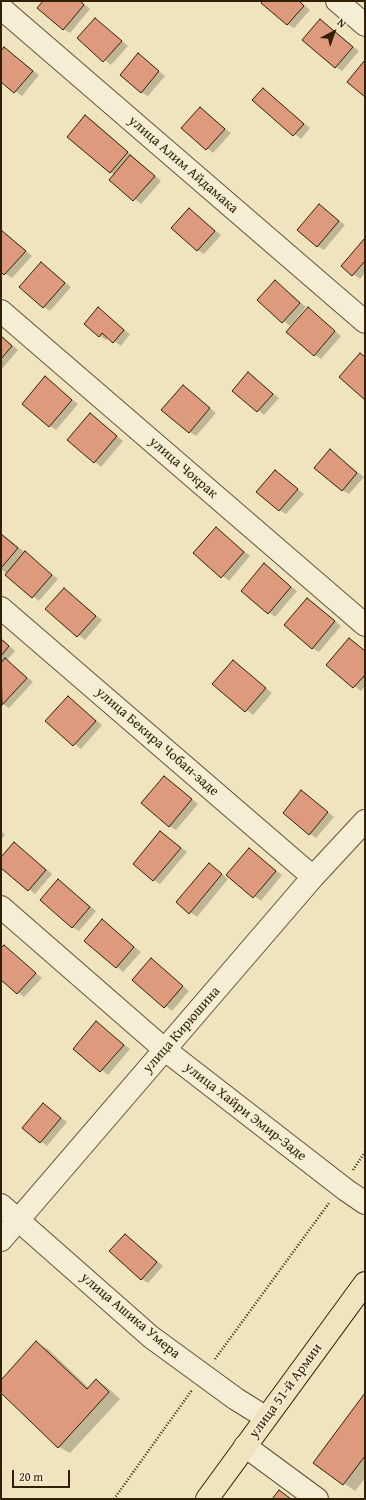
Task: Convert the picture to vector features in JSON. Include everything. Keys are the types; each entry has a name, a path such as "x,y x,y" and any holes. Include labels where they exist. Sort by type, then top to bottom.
{"main road":[{"name":"улица 51-й Армии","path":"207,1499 265,1417 365,1283"}],"street":[{"path":"337,1 365,25"},
{"name":"улица Алим Айдамака","path":"1,8 365,322"},
{"name":"улица Чокрак","path":"1,311 365,625"},
{"name":"улица Бекира Чобан-заде","path":"1,608 313,877"},
{"name":"улица Кирюшина","path":"1,1240 313,877 365,821"},
{"name":"улица Хайри Эмир-Заде","path":"1,907 164,1049 365,1203"},
{"name":"улица Ашика Умера","path":"1,1206 152,1337 236,1399 265,1417"},
{"path":"245,1446 317,1499"}],"path":[{"path":"114,1499 365,1152"}],"building":[{"path":"43,1 80,1 84,5 63,30 37,8"},
{"path":"263,1 299,1 304,6 287,25 261,3"},
{"path":"95,18 122,41 103,62 77,38"},
{"path":"320,19 353,47 335,68 302,40"},
{"path":"4,47 33,71 14,93 1,82 1,51"},
{"path":"138,53 159,71 141,93 120,75"},
{"path":"365,60 365,97 347,82"},
{"path":"263,88 304,124 293,136 252,100"},
{"path":"200,107 225,129 206,150 181,128"},
{"path":"85,115 128,152 110,173 67,137"},
{"path":"130,155 155,176 133,201 109,180"},
{"path":"319,204 339,221 317,247 297,230"},
{"path":"189,208 215,231 197,251 171,228"},
{"path":"1,230 26,251 4,275 1,272"},
{"path":"365,238 365,261 352,276 341,266"},
{"path":"41,262 65,283 43,308 19,287"},
{"path":"275,280 300,303 282,323 257,300"},
{"path":"98,307 124,330 113,343 102,333 99,337 84,324"},
{"path":"308,307 335,331 314,356 286,332"},
{"path":"1,336 12,346 1,359"},
{"path":"360,353 365,357 365,400 339,377"},
{"path":"248,372 273,394 257,412 232,391"},
{"path":"45,376 72,400 49,427 22,404"},
{"path":"183,385 210,408 189,433 161,410"},
{"path":"90,413 117,436 94,463 67,440"},
{"path":"330,449 357,473 342,491 314,468"},
{"path":"275,470 298,489 279,511 256,492"},
{"path":"216,527 244,552 221,578 193,553"},
{"path":"1,534 18,548 1,568"},
{"path":"25,551 52,575 32,598 5,575"},
{"path":"264,563 291,587 268,614 241,591"},
{"path":"64,588 96,616 77,637 45,609"},
{"path":"307,598 335,621 312,649 284,625"},
{"path":"349,638 365,651 365,675 353,688 326,665"},
{"path":"1,639 9,646 1,656"},
{"path":"5,658 27,678 2,705 1,663"},
{"path":"233,660 266,688 245,712 212,684"},
{"path":"68,696 96,721 73,746 45,721"},
{"path":"164,776 192,799 169,827 141,803"},
{"path":"301,790 328,812 309,835 283,813"},
{"path":"160,831 181,848 153,881 133,864"},
{"path":"14,842 46,870 28,891 1,868 1,857"},
{"path":"249,848 276,871 253,898 226,875"},
{"path":"209,863 222,874 189,914 176,902"},
{"path":"58,879 90,907 72,928 40,900"},
{"path":"102,919 134,947 116,968 84,941"},
{"path":"4,945 36,973 17,994 1,980 1,948"},
{"path":"151,958 183,986 164,1008 132,980"},
{"path":"96,1021 124,1045 100,1072 73,1049"},
{"path":"43,1103 61,1118 40,1143 22,1128"},
{"path":"125,1234 157,1262 141,1280 109,1251"},
{"path":"36,1341 87,1389 96,1379 109,1392 58,1448 1,1393 1,1380"},
{"path":"365,1393 365,1456 343,1485 313,1463"},
{"path":"279,1490 291,1499 272,1499"}]}
